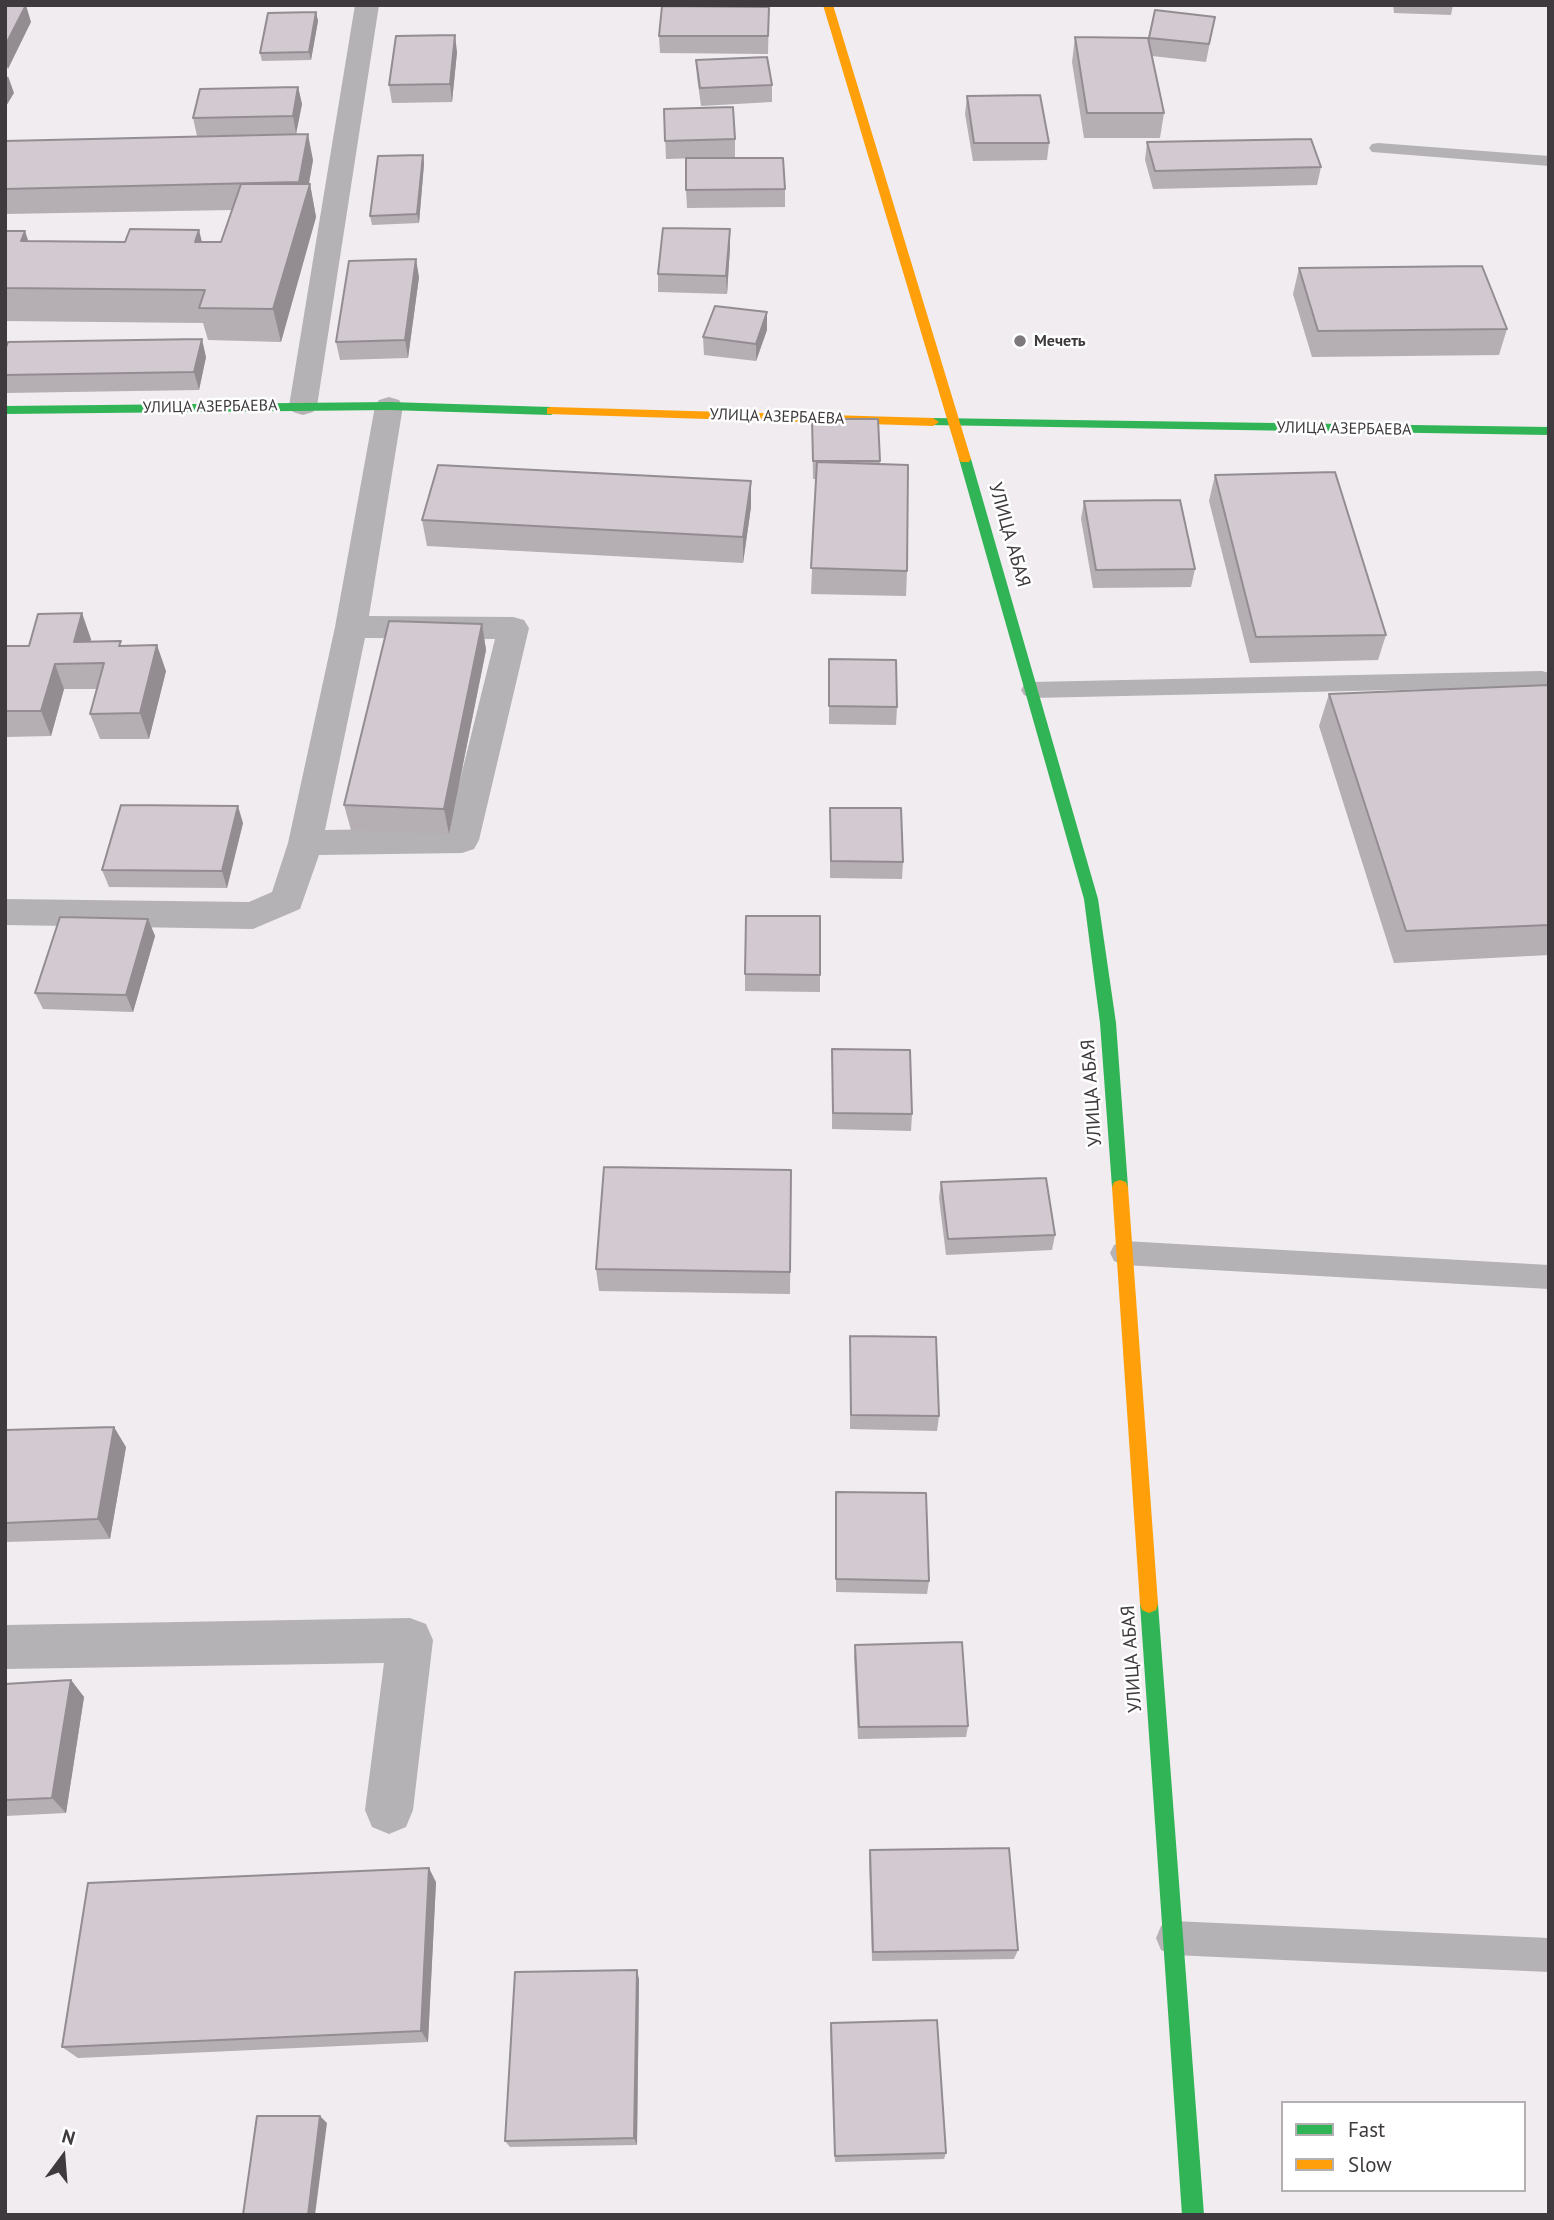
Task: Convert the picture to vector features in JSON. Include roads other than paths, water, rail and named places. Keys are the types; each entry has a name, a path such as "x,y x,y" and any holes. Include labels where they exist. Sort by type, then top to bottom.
{"street":[{"path":"303,406 367,5"},
{"name":"УЛИЦА АБАЯ","path":"828,5 954,423 1091,899 1108,1023 1193,2215"},
{"path":"5,912 253,916 287,900 305,843 351,627 389,406"},
{"name":"УЛИЦА АЗЕРБАЕВА","path":"5,410 389,406 954,423 1549,432"},
{"path":"305,843 462,840 513,628 351,627"},
{"path":"5,1647 410,1640 389,1810"}],"lane":[{"path":"1378,148 1549,161"},
{"path":"1032,691 1542,679 1549,696"},
{"path":"1124,1252 1549,1278"},
{"path":"1173,1938 1549,1955"}],"place":[{"name":"Мечеть","path":"1020,341"}]}
